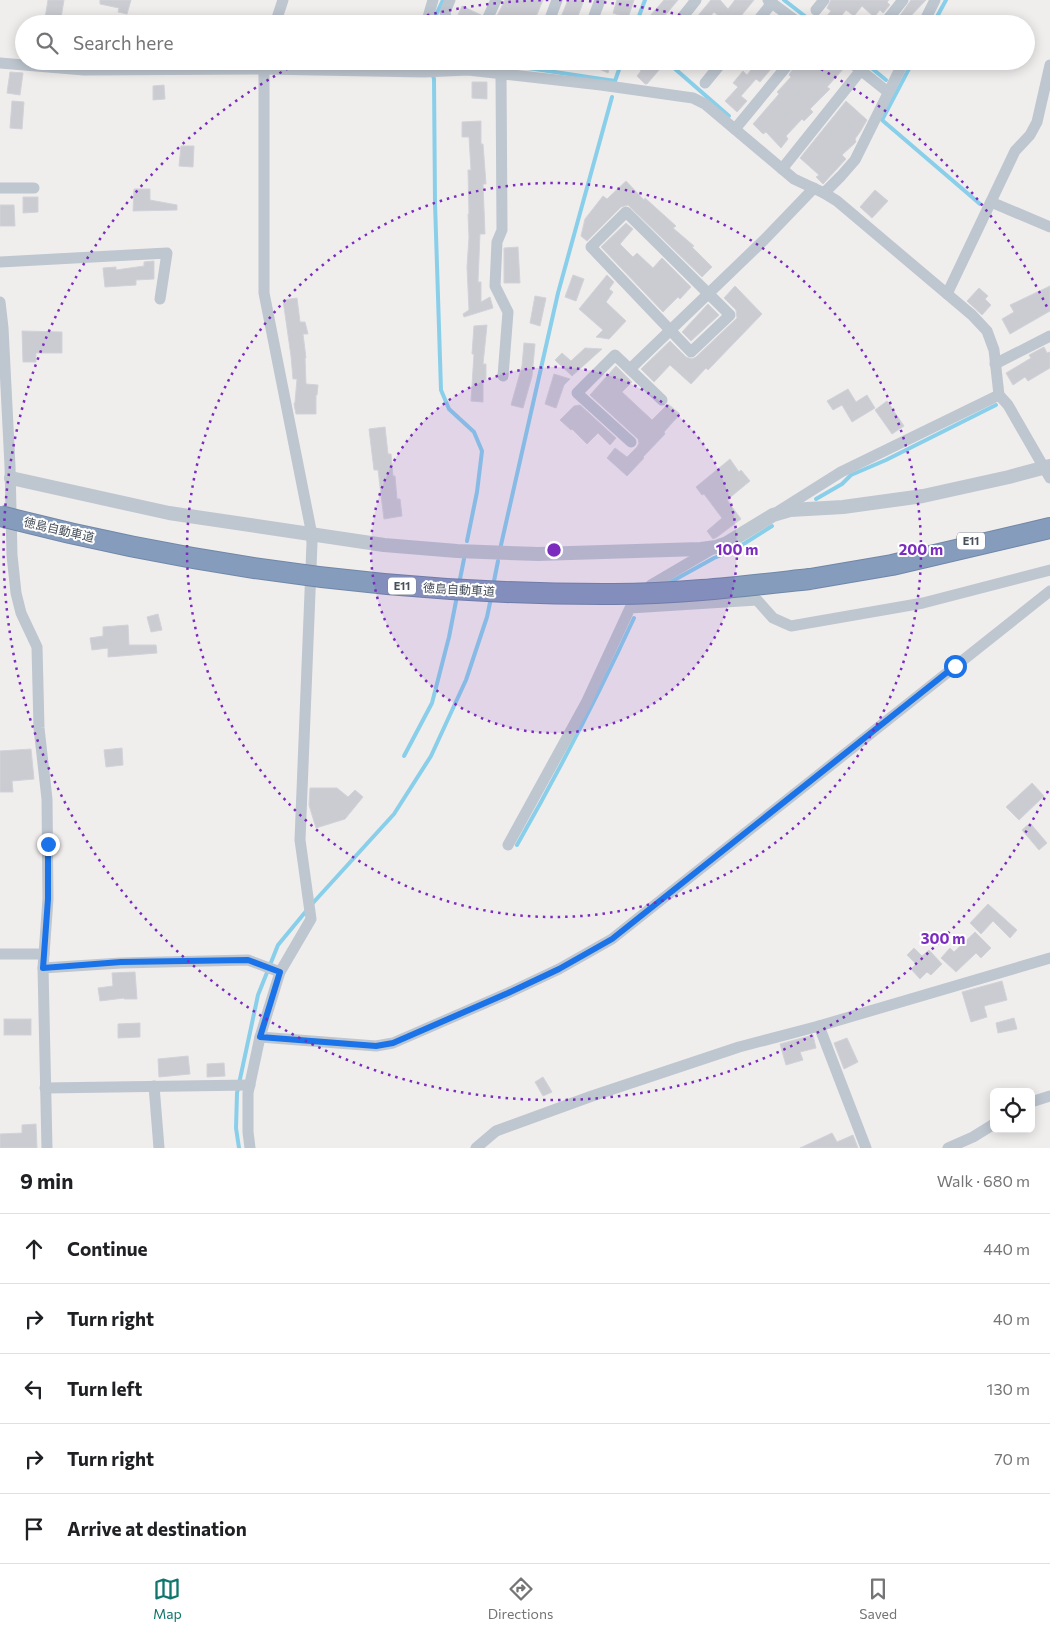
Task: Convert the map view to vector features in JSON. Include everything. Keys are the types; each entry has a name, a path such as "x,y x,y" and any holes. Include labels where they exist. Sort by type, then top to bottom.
{"highway":[{"name":"徳島自動車道","path":"0,516 156,552 262,569 419,588 529,593 616,594 726,588 810,578 892,564 1050,528"},
{"name":"徳島自動車道","path":"892,564 1050,518"}],"street":[{"path":"278,15 283,0"},
{"path":"439,10 450,0"},
{"path":"490,15 496,0"},
{"path":"551,15 557,0"},
{"path":"594,15 600,0"},
{"path":"684,15 696,0"},
{"path":"816,10 824,0"},
{"path":"891,15 902,0"},
{"path":"928,15 935,0"},
{"path":"761,15 770,2 788,15"},
{"path":"0,63 15,64"},
{"path":"947,294 1015,151 1030,135 1037,122 1050,65"},
{"path":"250,1148 248,1093 277,971 311,919 300,840 311,535 264,293 264,70"},
{"path":"487,70 693,98 705,104 794,179 819,190 869,226 972,315 987,331 994,350 999,395 1008,405 1048,471 1009,477 922,496 843,507 790,510 773,515"},
{"path":"705,83 716,70"},
{"path":"735,129 784,70"},
{"path":"782,169 861,70 888,92"},
{"path":"630,369 764,240 819,190 841,176 855,160 899,70"},
{"path":"501,73 502,230 497,242 495,286 508,312 503,376"},
{"path":"0,188 34,188"},
{"path":"991,202 1050,227"},
{"path":"626,212 708,294 730,315 691,352 591,247 626,212"},
{"path":"0,262 167,253 160,299"},
{"path":"0,302 11,478 12,555 16,593 21,613 37,647 38,728 47,800 48,899 43,968 47,1148"},
{"path":"995,364 1050,336"},
{"path":"631,442 577,393 615,355 662,400"},
{"path":"508,845 586,702 630,608 651,585 716,547 727,543 841,472 999,395"},
{"path":"11,478 169,513 384,545 538,554 716,547"},
{"path":"630,608 757,600 774,618 791,626 923,603 1050,570"},
{"path":"260,1037 376,1046 393,1043 559,969 612,939 1050,591"},
{"path":"0,954 44,954"},
{"path":"476,1148 496,1131 560,1107 739,1047 819,1026 1050,958"},
{"path":"43,968 121,962 248,960 277,971"},
{"path":"819,1026 866,1148"},
{"path":"45,1088 250,1085"},
{"path":"154,1086 159,1148"},
{"path":"1035,1101 1050,1096"},
{"path":"948,1148 973,1137 990,1126"}],"building":[{"path":"48,0 64,0 62,15 46,15"},
{"path":"100,0 131,0 127,14 118,12 119,8 100,4"},
{"path":"505,0 543,0 537,15 498,15"},
{"path":"568,0 584,0 578,15 562,15"},
{"path":"617,0 634,0 629,15 613,13"},
{"path":"664,0 678,0 666,15 651,15"},
{"path":"711,0 720,0 728,9 735,0 754,0 742,15 718,15 714,12 712,15 698,15"},
{"path":"831,0 889,0 887,2 890,5 883,13 880,10 876,15 872,15 862,6 855,15 846,10 842,15 828,15 831,11 827,8"},
{"path":"911,0 926,0 912,15 900,15"},
{"path":"462,6 481,15 458,15"},
{"path":"640,70 659,70 647,84 637,76 641,71"},
{"path":"751,70 770,70 760,82 756,79 741,96 747,101 737,112 725,101 738,87 733,83 743,71 747,75"},
{"path":"792,70 842,70 827,87 830,89 810,109 813,112 804,121 802,119 786,136 788,139 781,148 766,132 763,134 753,124 779,94 777,92 791,77 789,75"},
{"path":"10,72 23,73 20,95 7,93"},
{"path":"472,82 487,82 487,99 472,98"},
{"path":"164,85 165,99 153,100 153,86"},
{"path":"12,101 24,102 22,129 10,128"},
{"path":"846,101 867,120 855,139 856,142 842,155 846,159 823,184 816,177 819,175 800,158"},
{"path":"481,121 481,144 483,144 486,184 483,184 485,234 480,234 478,282 481,282 481,302 490,297 493,308 464,317 463,314 469,310 467,267 469,237 468,170 471,170 469,137 462,137 462,122"},
{"path":"181,146 194,146 193,167 179,166"},
{"path":"626,181 644,200 645,198 676,226 673,228 694,246 692,247 712,267 702,277 628,205 621,207 587,241 581,236 585,219 603,196 607,199"},
{"path":"134,189 150,189 150,200 177,205 177,210 133,211"},
{"path":"875,190 888,201 872,218 860,207"},
{"path":"23,197 38,197 38,212 23,213"},
{"path":"0,205 14,205 15,226 0,226"},
{"path":"626,223 633,229 620,244 633,257 637,253 653,268 662,258 691,287 680,299 678,297 663,312 601,247"},
{"path":"518,247 520,283 504,283 504,248"},
{"path":"154,261 154,279 136,280 136,285 105,287 103,268 116,267 116,270 144,266 144,262"},
{"path":"573,275 584,279 576,301 565,297"},
{"path":"607,275 614,282 609,289 613,292 606,302 626,321 609,339 596,337 603,330 579,309"},
{"path":"735,286 762,314 708,370 706,368 691,384 670,365 654,382 641,369 670,341 686,357 692,359 737,318 736,310 724,298"},
{"path":"1050,286 1050,311 1010,334 1002,319 1014,312 1010,305"},
{"path":"979,288 988,296 985,299 991,305 982,315 967,301"},
{"path":"535,296 546,298 540,326 530,323"},
{"path":"297,298 300,322 305,322 308,334 303,334 306,358 306,384 318,385 316,414 296,414 294,404 297,379 293,379 283,300"},
{"path":"708,304 719,315 691,341 682,332"},
{"path":"487,325 483,364 486,364 486,380 483,380 483,402 471,401 474,326"},
{"path":"22,331 62,332 62,353 36,353 36,362 23,362"},
{"path":"524,343 535,344 532,376 523,408 511,405 522,366"},
{"path":"1044,347 1047,353 1050,352 1050,368 1028,381 1025,377 1013,385 1006,373 1031,358 1029,355"},
{"path":"585,348 602,349 572,376 555,360 562,353 571,361"},
{"path":"616,366 632,382 622,392 652,420 668,404 680,414 664,432 665,434 627,476 607,458 615,448 627,457 637,447 638,439 590,395"},
{"path":"554,374 570,379 564,385 556,408 545,404"},
{"path":"848,389 856,402 867,395 875,408 852,422 842,405 833,410 827,401"},
{"path":"887,401 904,426 892,434 875,410"},
{"path":"580,405 616,438 610,445 598,433 587,444 560,420 574,406"},
{"path":"385,427 388,454 391,454 397,499 400,499 402,516 384,519 378,470 374,470 369,429"},
{"path":"730,459 739,472 741,470 750,481 727,500 741,519 713,539 707,531 722,518 704,494 702,495 696,487"},
{"path":"158,614 162,630 151,632 147,617"},
{"path":"128,625 129,645 156,645 157,653 108,657 108,648 92,650 90,638 103,636 103,627"},
{"path":"122,748 123,765 106,767 104,750"},
{"path":"31,749 34,779 12,781 13,792 0,792 0,751"},
{"path":"1032,783 1044,796 1019,820 1006,807"},
{"path":"310,788 337,788 348,797 355,790 363,797 345,819 316,828 309,805"},
{"path":"1030,823 1047,843 1039,850 1022,830"},
{"path":"988,904 1017,930 1010,938 993,921 981,934 970,923"},
{"path":"975,932 991,948 981,958 976,953 956,972 941,958 950,948 954,952"},
{"path":"914,948 922,956 929,950 942,964 931,975 927,972 920,979 911,969 916,964 907,955"},
{"path":"135,972 137,999 124,998 100,1001 98,988 113,986 112,973"},
{"path":"1002,981 1007,1000 984,1006 987,1017 971,1022 962,992"},
{"path":"1014,1018 1017,1029 998,1033 996,1023"},
{"path":"4,1019 31,1019 31,1035 4,1035"},
{"path":"140,1023 140,1037 118,1038 118,1024"},
{"path":"813,1035 816,1048 800,1052 803,1060 786,1065 780,1044"},
{"path":"847,1038 858,1062 844,1069 834,1043"},
{"path":"188,1056 190,1074 159,1077 158,1059"},
{"path":"224,1063 225,1076 207,1077 207,1064"},
{"path":"543,1077 552,1092 543,1096 535,1082"},
{"path":"36,1124 37,1148 0,1148 0,1134 22,1133 22,1125"},
{"path":"832,1133 837,1142 853,1135 858,1148 800,1148"}],"waterway":[{"path":"436,15 443,0"},
{"path":"639,15 645,0"},
{"path":"784,0 803,15"},
{"path":"938,15 946,0"},
{"path":"432,70 434,79 435,203 441,390 449,409 474,432 482,451 477,492 467,541"},
{"path":"541,70 615,81 619,70"},
{"path":"676,70 729,116"},
{"path":"874,70 886,80"},
{"path":"908,70 882,120 980,204"},
{"path":"501,545 558,293 612,97"},
{"path":"816,499 842,484 851,475 886,460 996,405"},
{"path":"667,584 714,558 734,550 772,526"},
{"path":"459,584 464,559"},
{"path":"493,586 498,561"},
{"path":"404,756 432,703 449,637 457,596"},
{"path":"312,904 394,814 431,756 466,680 487,617 491,598"},
{"path":"517,845 578,733 634,618"},
{"path":"239,1148 236,1128 237,1093 258,995 278,945 307,910"}],"route":[{"path":"48,844 48,899 43,968 121,962 248,960 280,972 260,1037 376,1046 393,1043 559,969 612,939 955,666"}]}
